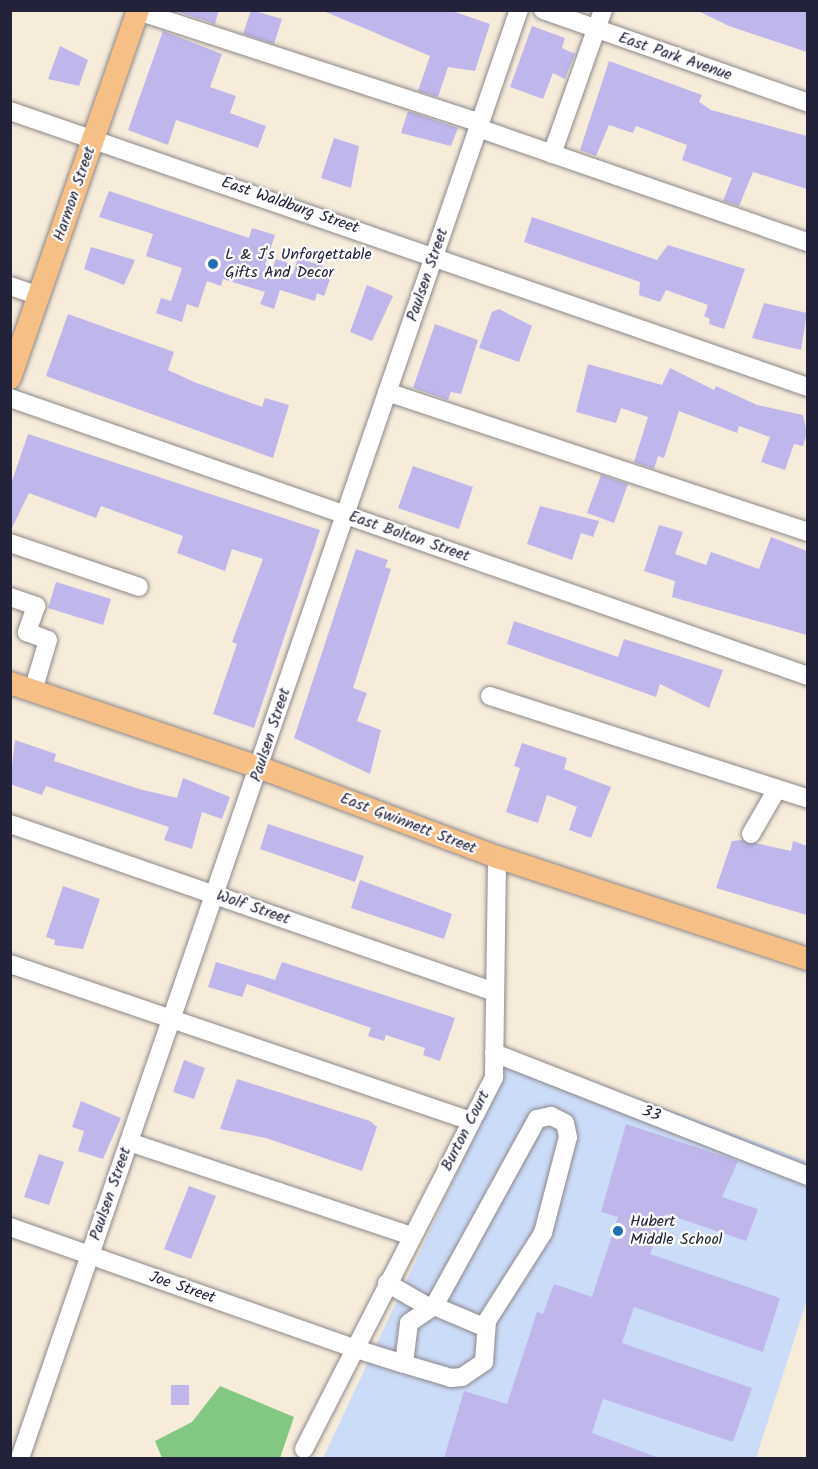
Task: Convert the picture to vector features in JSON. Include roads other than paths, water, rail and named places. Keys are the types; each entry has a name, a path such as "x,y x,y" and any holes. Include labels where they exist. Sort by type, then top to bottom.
{"main road":[{"name":"Harmon Street","path":"10,378 137,11"},
{"name":"East Gwinnett Street","path":"10,683 261,768 497,857 807,959"}],"street":[{"name":"Paulsen Street","path":"20,1458 214,895 261,768 345,515 519,10"},
{"name":"East Park Avenue","path":"543,10 807,103"},
{"path":"552,154 603,10"},
{"path":"137,11 479,126 552,154 807,242"},
{"name":"East Waldburg Street","path":"10,111 94,138 807,387"},
{"path":"10,286 39,296"},
{"path":"387,392 807,532"},
{"name":"East Bolton Street","path":"10,398 807,676"},
{"path":"10,543 139,587"},
{"path":"10,597 36,606 27,632 48,640 33,691"},
{"path":"490,696 807,799"},
{"path":"751,834 777,789"},
{"name":"Wolf Street","path":"10,824 495,992"},
{"name":"Burton Court","path":"304,1449 353,1348 494,1077 497,857"},
{"path":"10,964 471,1121"},
{"name":"33","path":"494,1053 807,1176"},
{"path":"551,1116 565,1123 568,1137 543,1233 486,1328 484,1362 462,1377 404,1364 409,1323 430,1306 537,1119 551,1116"},
{"path":"129,1142 411,1236"},
{"name":"Joe Street","path":"10,1227 404,1364"},
{"path":"387,1283 430,1306 486,1328"}],"place":[{"name":"L & J's Unforgettable Gifts And Decor","path":"213,264"},
{"name":"Hubert Middle School","path":"618,1231"}]}
